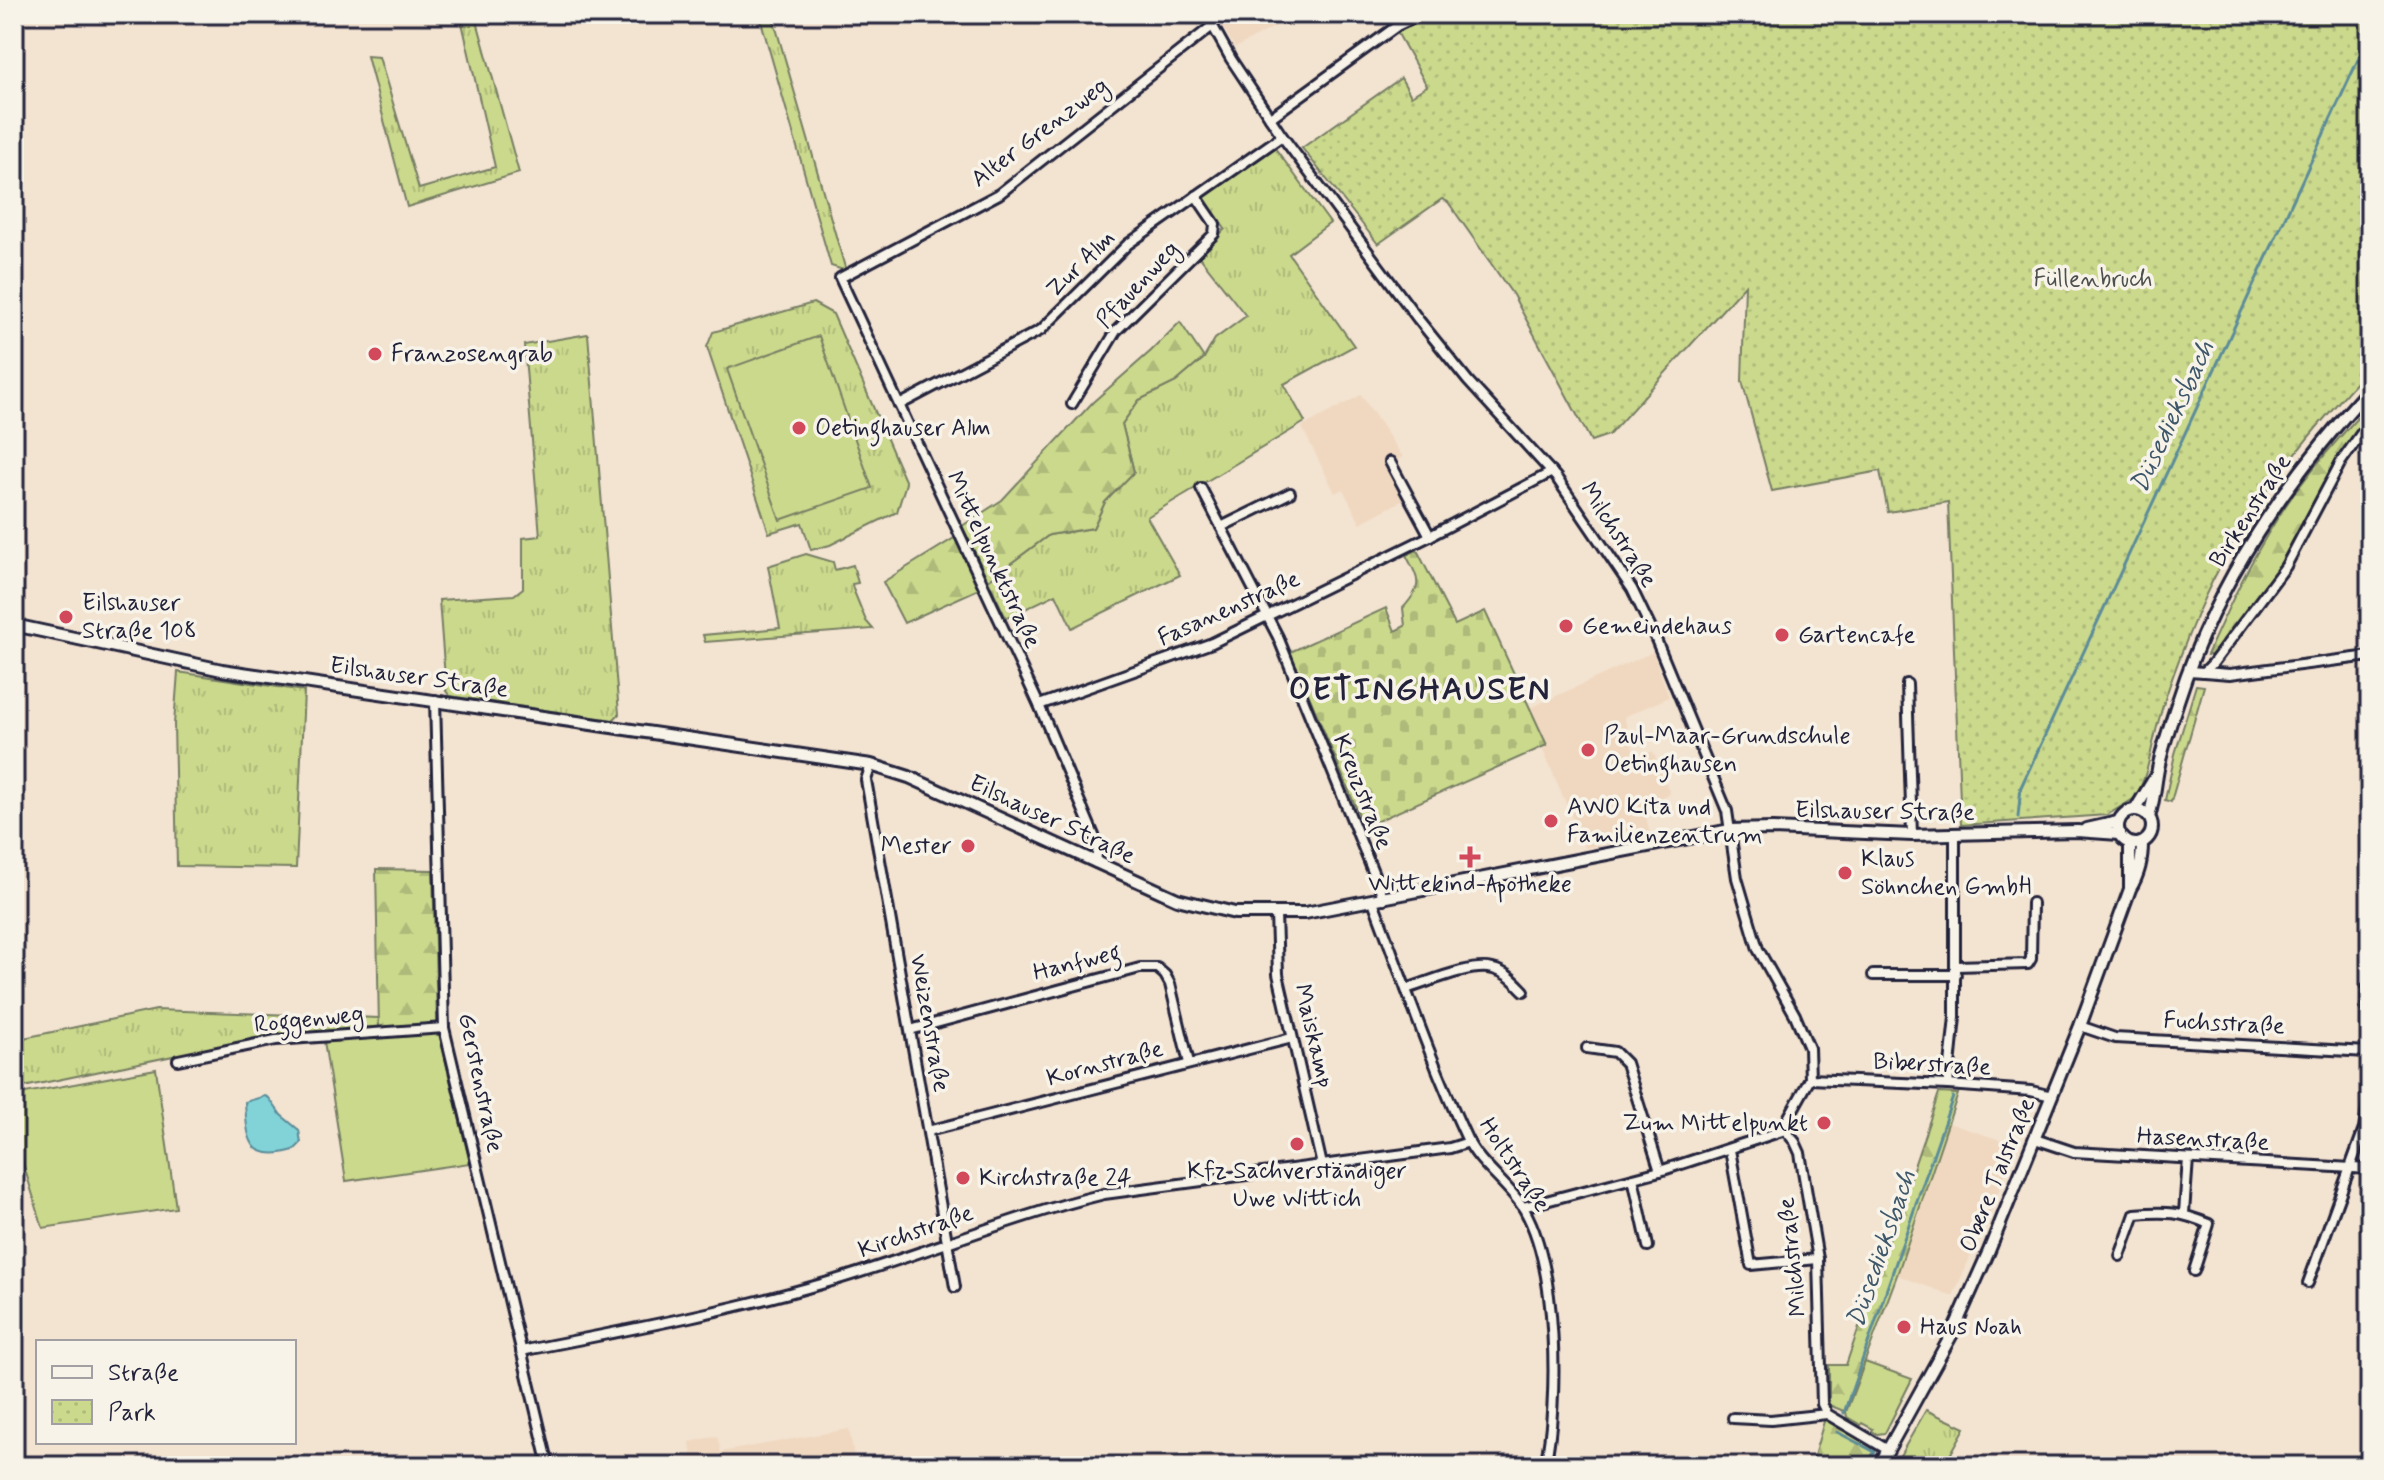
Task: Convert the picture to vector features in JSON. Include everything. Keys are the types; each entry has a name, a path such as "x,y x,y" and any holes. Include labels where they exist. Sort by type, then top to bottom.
{"street":[{"name":"Milchstraße","path":"1206,14 1211,27 1282,136 1418,319 1468,381 1552,472 1632,589 1727,811 1737,878 1748,920 1758,949 1805,1036 1811,1061 1810,1079"},
{"path":"1270,118 1397,26 1422,14"},
{"name":"Alter Grenzweg","path":"840,278 999,194 1211,27"},
{"name":"Zur Alm","path":"899,405 1041,330 1128,244 1282,136"},
{"name":"Pfauenweg","path":"1072,404 1116,331 1214,234 1215,224 1196,196"},
{"name":"Mittelpunktstraße","path":"840,278 1039,705 1098,845 1096,863"},
{"name":"Birkenstraße","path":"2135,810 2157,772 2189,671 2238,563 2267,516 2324,439 2370,388"},
{"path":"2204,672 2221,655 2286,566 2341,462 2370,421"},
{"path":"1390,462 1430,536"},
{"name":"Fasanenstraße","path":"1039,705 1212,643 1552,472"},
{"name":"Kreuzstraße","path":"1201,488 1267,616 1378,900"},
{"path":"1221,527 1290,493"},
{"name":"Eilshauser Straße","path":"14,625 222,670 871,765 909,777 1150,888 1204,907 1235,913 1305,913 1730,830 1912,835 2077,831 2119,834"},
{"path":"2189,671 2230,674 2370,656"},
{"path":"1907,684 1912,835"},
{"name":"Gerstenstraße","path":"435,700 444,1028 549,1466"},
{"name":"Weizenstraße","path":"871,765 866,780 955,1287"},
{"name":"Birkenstraße","path":"2149,817 2156,794 2157,772"},
{"path":"2135,810 2149,817 2152,832 2136,844 2119,834 2118,822 2125,813 2135,810"},
{"name":"Eilshauser Straße","path":"2077,831 2118,822"},
{"path":"1948,1085 1955,1017 1955,835"},
{"name":"Obere Talstraße","path":"1879,1466 1952,1334 2035,1139 2130,889 2136,844"},
{"name":"Holtstraße","path":"1378,900 1406,989 1469,1142 1523,1207 1535,1233 1552,1326 1554,1410 1545,1466"},
{"path":"1873,975 2028,964 2031,959 2032,903"},
{"name":"Maiskamp","path":"1276,914 1278,974 1322,1165"},
{"name":"Hanfweg","path":"910,1030 1140,968 1157,968 1170,984 1189,1063"},
{"path":"1406,989 1488,968 1505,974 1524,991"},
{"path":"2308,1283 2364,1129 2369,1097 2367,987"},
{"name":"Fuchsstraße","path":"2080,1026 2115,1038 2368,1052"},
{"name":"Roggenweg","path":"178,1060 276,1040 444,1028"},
{"name":"Kornstraße","path":"928,1131 1292,1038"},
{"path":"1587,1048 1615,1052 1626,1063 1660,1171"},
{"path":"1523,1207 1660,1171 1785,1130 1786,1122 1810,1079"},
{"name":"Biberstraße","path":"1810,1079 1948,1085 2031,1091 2052,1096"},
{"name":"Milchstraße","path":"1785,1130 1800,1153 1818,1259 1821,1393 1827,1414"},
{"name":"Hasenstraße","path":"2035,1139 2074,1152 2370,1169"},
{"name":"Kirchstraße","path":"521,1351 753,1303 828,1282 1058,1205 1104,1194 1450,1148 1469,1142"},
{"path":"1730,1150 1751,1265 1818,1259"},
{"path":"2184,1213 2188,1159"},
{"path":"1633,1178 1648,1246"},
{"path":"2120,1256 2135,1214 2161,1211 2184,1213 2209,1224 2194,1271"},
{"path":"1733,1418 1771,1420 1827,1414 1888,1450"}],"shaded area":[{"path":"1215,14 1298,14 1235,48"},
{"path":"1361,395 1403,457 1387,466 1405,499 1360,523 1343,489 1335,493 1302,427"},
{"name":"Paul-Maar-Grundschule Oetinghausen","path":"1653,652 1669,697 1624,717 1636,759 1653,751 1670,793 1645,809 1650,836 1585,848 1543,750 1547,744 1530,708"},
{"path":"1948,1123 2019,1146 2013,1152 1953,1296 1897,1275"},
{"path":"849,1429 856,1466 647,1466 692,1456 690,1442 717,1436 721,1452"}],"green space":[{"path":"460,14 475,14 519,173 407,207 367,56 379,57 419,189 495,167"},
{"path":"759,14 772,14 846,271 831,266"},
{"name":"Füllenbruch","path":"1431,14 2370,14 2370,367 2292,458 2225,557 2174,672 2147,769 2135,798 2107,815 1961,825 1948,502 1888,512 1880,471 1772,491 1742,381 1745,285 1609,435 1591,441 1513,295 1448,202 1442,199 1378,244 1302,148 1401,78 1411,96 1427,86 1397,32"},
{"path":"1275,148 1330,223 1289,254 1354,346 1284,384 1305,422 1147,517 1180,575 1072,628 1056,594 1006,618 988,580 1049,535 1093,528 1105,502 1134,472 1122,424 1139,400 1176,382 1204,358 1215,339 1246,316 1199,256 1225,229 1203,198"},
{"path":"813,303 833,314 906,483 897,512 830,545 811,550 802,523 769,533 707,347 713,332"},
{"path":"1180,322 1204,358 1176,382 1139,400 1122,424 1134,472 1105,502 1093,528 1049,535 988,580 962,526 1002,500 1093,402"},
{"path":"588,334 619,714 613,720 450,696 446,691 439,600 514,595 523,588 523,538 540,536 524,345"},
{"name":"Oetinghauser Alm","path":"819,336 872,488 780,520 727,369"},
{"path":"2370,404 2370,412 2338,459 2280,564 2215,655 2207,655 2245,574 2279,516 2319,461"},
{"path":"956,537 981,588 904,623 883,582"},
{"path":"1417,550 1455,625 1485,611 1547,745 1364,827 1297,667 1288,653 1386,608 1395,631 1405,626 1403,608 1417,588 1414,571 1406,555"},
{"path":"806,554 833,562 835,570 853,565 858,583 852,584 853,589 866,621 873,629 705,642 703,635 780,628 768,566"},
{"path":"178,672 304,691 296,868 177,866 174,724"},
{"path":"2196,685 2204,686 2171,802 2165,800"},
{"path":"376,869 433,870 437,1023 379,1028"},
{"path":"156,1010 379,1018 379,1028 274,1035 14,1089 14,1040"},
{"path":"439,1033 470,1163 346,1181 324,1041"},
{"path":"156,1069 176,1208 43,1228 14,1134 14,1095"},
{"path":"1939,1093 1958,1094 1897,1275 1846,1412 1829,1405 1829,1365 1846,1365"},
{"path":"1865,1362 1912,1379 1885,1433 1877,1434 1847,1417 1846,1412"},
{"path":"1926,1410 1965,1428 1944,1466 1894,1466"},
{"path":"1825,1418 1875,1450 1866,1466 1811,1466"}],"water":[{"path":"265,1096 299,1130 301,1143 294,1150 268,1153 259,1151 253,1145 247,1127 245,1102"}],"waterway":[{"name":"Düsedieksbach","path":"2018,817 2021,787 2370,34"},
{"name":"Düsedieksbach","path":"1844,1413 1953,1097"},
{"name":"Düsedieksbach","path":"1837,1432 1875,1452 1867,1466"}],"place":[{"name":"Franzosengrab","path":"375,354"},
{"name":"Oetinghauser Alm","path":"799,428"},
{"name":"Eilshauser Straße 108","path":"66,617"},
{"name":"Gemeindehaus","path":"1566,626"},
{"name":"Gartencafe","path":"1782,635"},
{"name":"Paul-Maar-Grundschule Oetinghausen","path":"1588,750"},
{"name":"AWO Kita und Familienzentrum","path":"1551,821"},
{"name":"Mester","path":"968,846"},
{"name":"Wittekind-Apotheke","path":"1470,857"},
{"name":"Klaus Söhnchen GmbH","path":"1845,873"},
{"name":"Zum Mittelpunkt","path":"1824,1123"},
{"name":"Kfz Sachverständiger Uwe Wittich","path":"1297,1144"},
{"name":"Kirchstraße 24","path":"963,1178"},
{"name":"Haus Noah","path":"1904,1327"}],"district":[{"name":"OETINGHAUSEN","path":"1420,690"}]}
